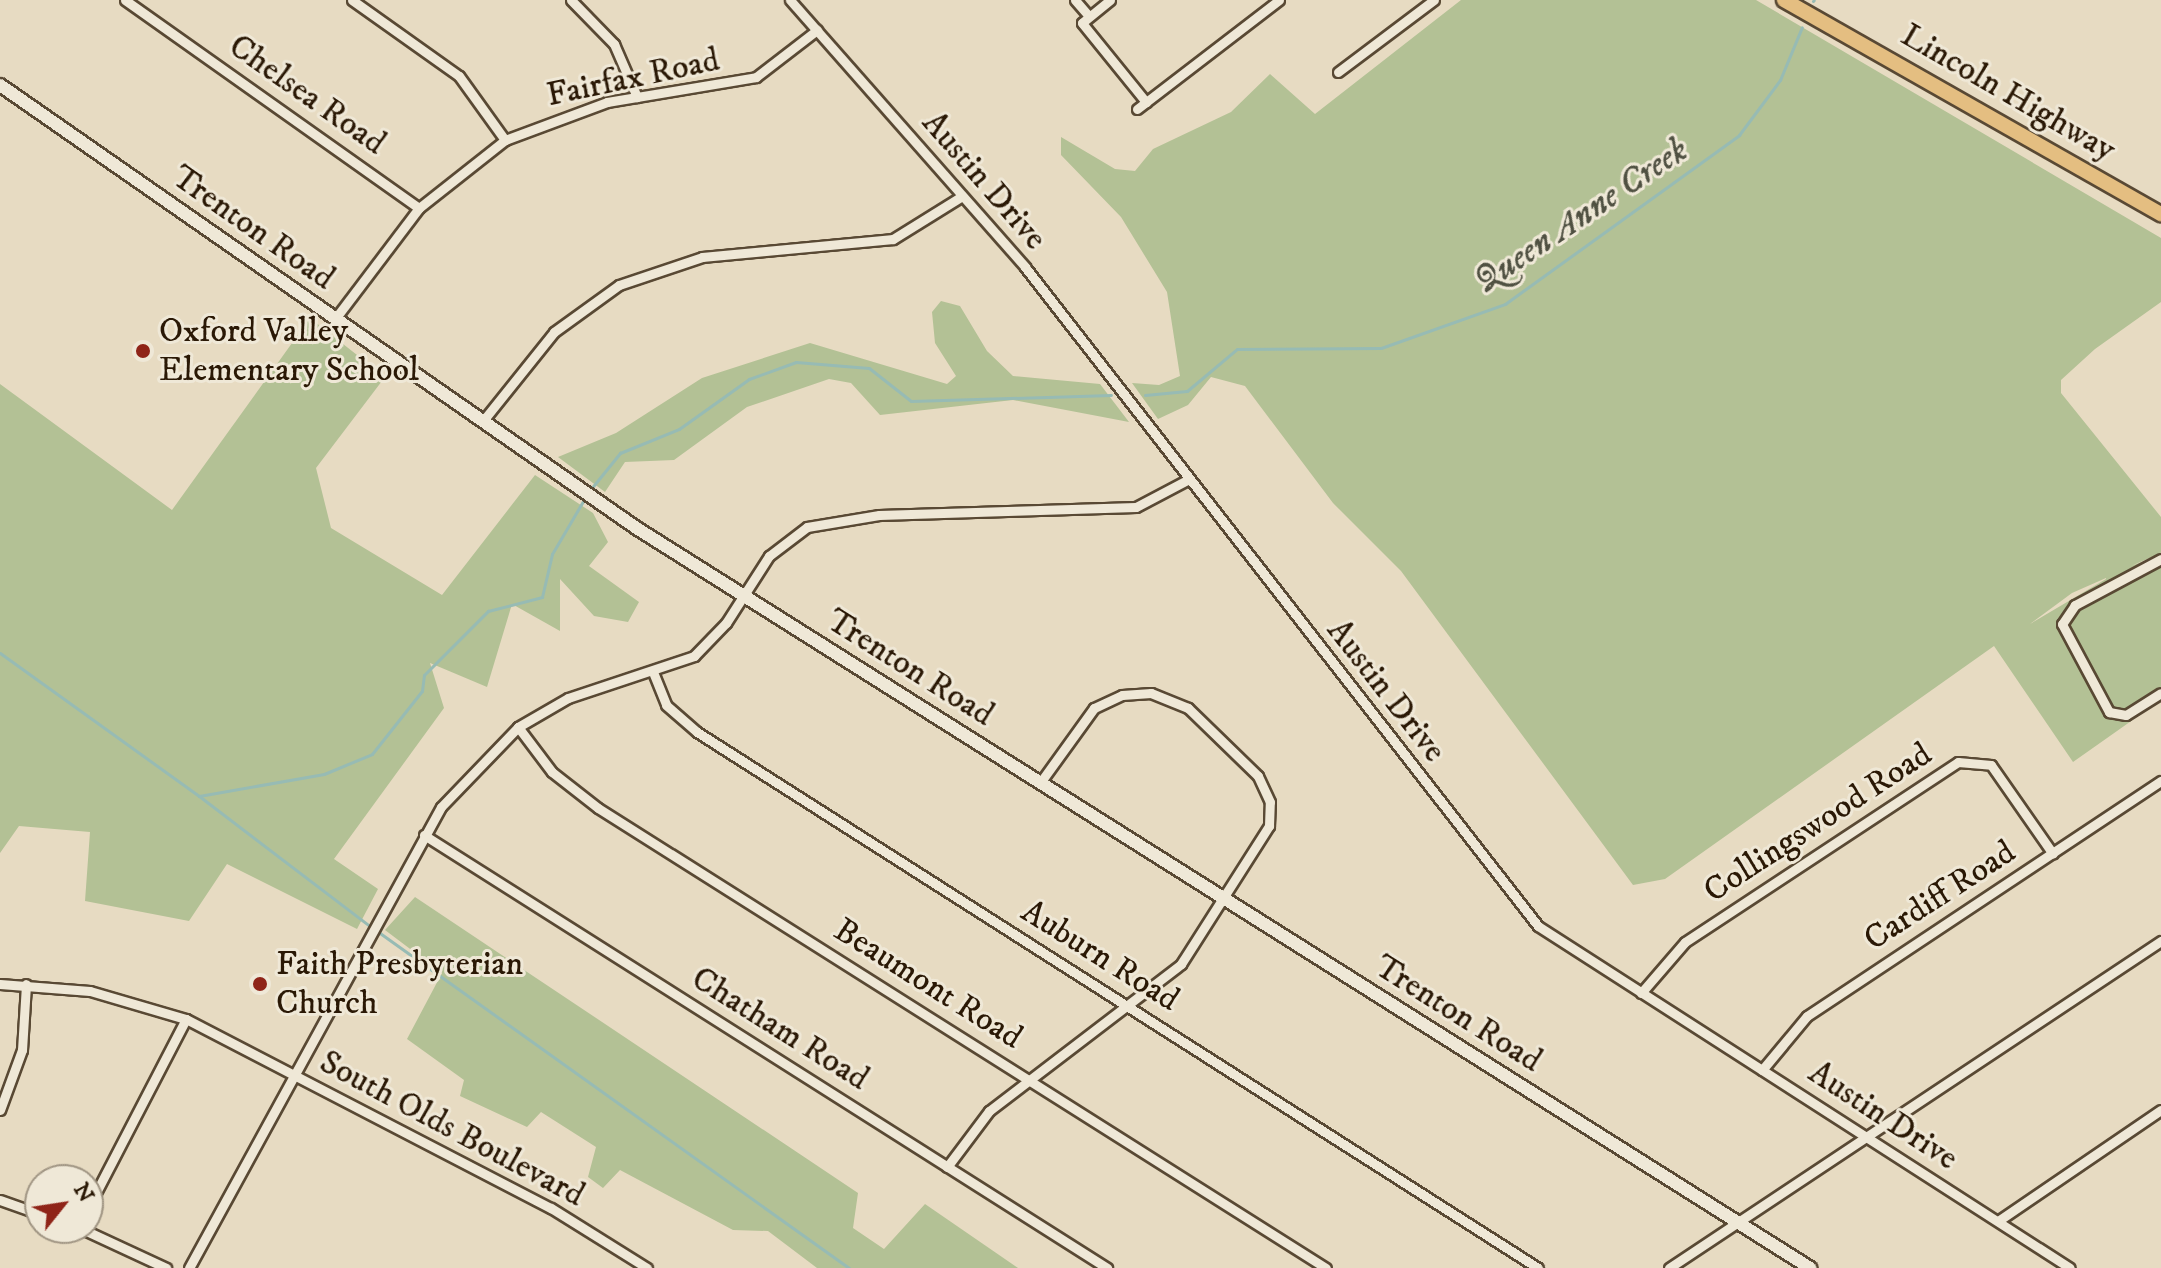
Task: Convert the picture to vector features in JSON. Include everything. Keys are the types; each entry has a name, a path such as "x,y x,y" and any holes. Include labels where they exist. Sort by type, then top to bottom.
{"main road":[{"name":"Lincoln Highway","path":"1784,0 2161,214"},
{"name":"Trenton Road","path":"0,85 595,501 1810,1268"}],"street":[{"name":"Chelsea Road","path":"125,0 419,208"},
{"path":"352,0 459,76 505,140"},
{"path":"571,0 614,44 637,97"},
{"name":"Austin Drive","path":"790,0 962,196 1189,479 1525,914 1641,993 2070,1268"},
{"path":"1075,0 1089,16"},
{"path":"1110,0 1082,23 1146,102"},
{"path":"1137,109 1279,0"},
{"path":"1338,72 1434,0"},
{"name":"Fairfax Road","path":"335,319 419,208 505,140 637,97 756,77 817,30"},
{"path":"482,422 554,332 619,285 702,257 893,239 962,196"},
{"path":"189,1268 297,1076 424,835 470,769 518,727 568,698 653,672 708,644 784,540 828,520 1136,507 1189,479"},
{"path":"2161,559 2075,605 2062,624 2109,712 2126,715 2161,693"},
{"name":"Auburn Road","path":"653,672 666,705 697,732 1132,1006 1538,1268"},
{"path":"947,1167 980,1120 1029,1079 1132,1006 1181,964 1265,838 1270,802 1258,776 1188,708 1139,691 1104,702 1040,783"},
{"name":"Beaumont Road","path":"518,727 578,794 1326,1268"},
{"name":"Collingswood Road","path":"1641,993 1685,942 1958,762 1991,765 2053,854"},
{"name":"Cardiff Road","path":"1762,1070 1807,1016 2161,781"},
{"name":"Chatham Road","path":"424,835 1107,1268"},
{"path":"1669,1268 2161,941"},
{"name":"South Olds Boulevard","path":"0,984 26,984 135,1001 186,1019 551,1208 647,1268"},
{"path":"0,1110 22,1050 26,984"},
{"path":"104,1177 186,1019"},
{"path":"1998,1221 2161,1110"},
{"path":"0,1200 24,1208"},
{"path":"104,1239 166,1268"}],"green space":[{"path":"1461,0 1756,0 2161,238 2161,302 2095,349 2061,380 2061,393 2161,517 2161,553 2131,566 2161,555 2161,700 2073,762 1994,646 1665,879 1633,885 1401,571 1333,503 1245,386 1211,377 1188,405 1158,419 1132,383 1159,385 1180,376 1167,292 1121,217 1061,155 1061,137 1115,169 1135,171 1153,149 1231,112 1270,74 1315,114","holes":["2106,579 2030,624 2072,593"]},
{"path":"941,301 960,306 987,351 1013,376 1100,384 1129,422 1013,400 880,415 851,383 829,379 747,407 674,460 625,462 605,492 558,457 616,433 702,378 810,343 947,384 956,376 935,343 932,312"},
{"path":"310,318 385,377 316,468 331,528 442,595 535,475 593,513 608,542 589,566 639,602 628,622 594,616 560,579 560,631 512,604 487,687 430,663 444,708 334,859 378,889 357,929 227,864 189,921 85,901 90,832 19,826 0,853 0,384 172,510"},
{"path":"415,897 858,1193 853,1228 884,1249 925,1204 1018,1268 817,1268 768,1231 733,1230 620,1170 603,1188 588,1177 596,1147 541,1112 527,1127 460,1096 464,1080 407,1039 442,973 385,930"}],"waterway":[{"name":"Queen Anne Creek","path":"1145,395 1187,391 1237,349 1381,348 1505,304 1739,135 1780,80 1802,27"},
{"name":"Queen Anne Creek","path":"590,490 620,453 679,429 749,379 796,362 869,368 911,401 1111,395"},
{"name":"Queen Anne Creek","path":"0,653 199,796 324,774 372,754 422,691 424,675 488,611 542,597 552,554 586,496"},
{"path":"199,796 371,927"},
{"path":"377,931 849,1268"}],"place":[{"name":"Oxford Valley Elementary School","path":"143,351"},
{"name":"Faith Presbyterian Church","path":"260,984"}]}
